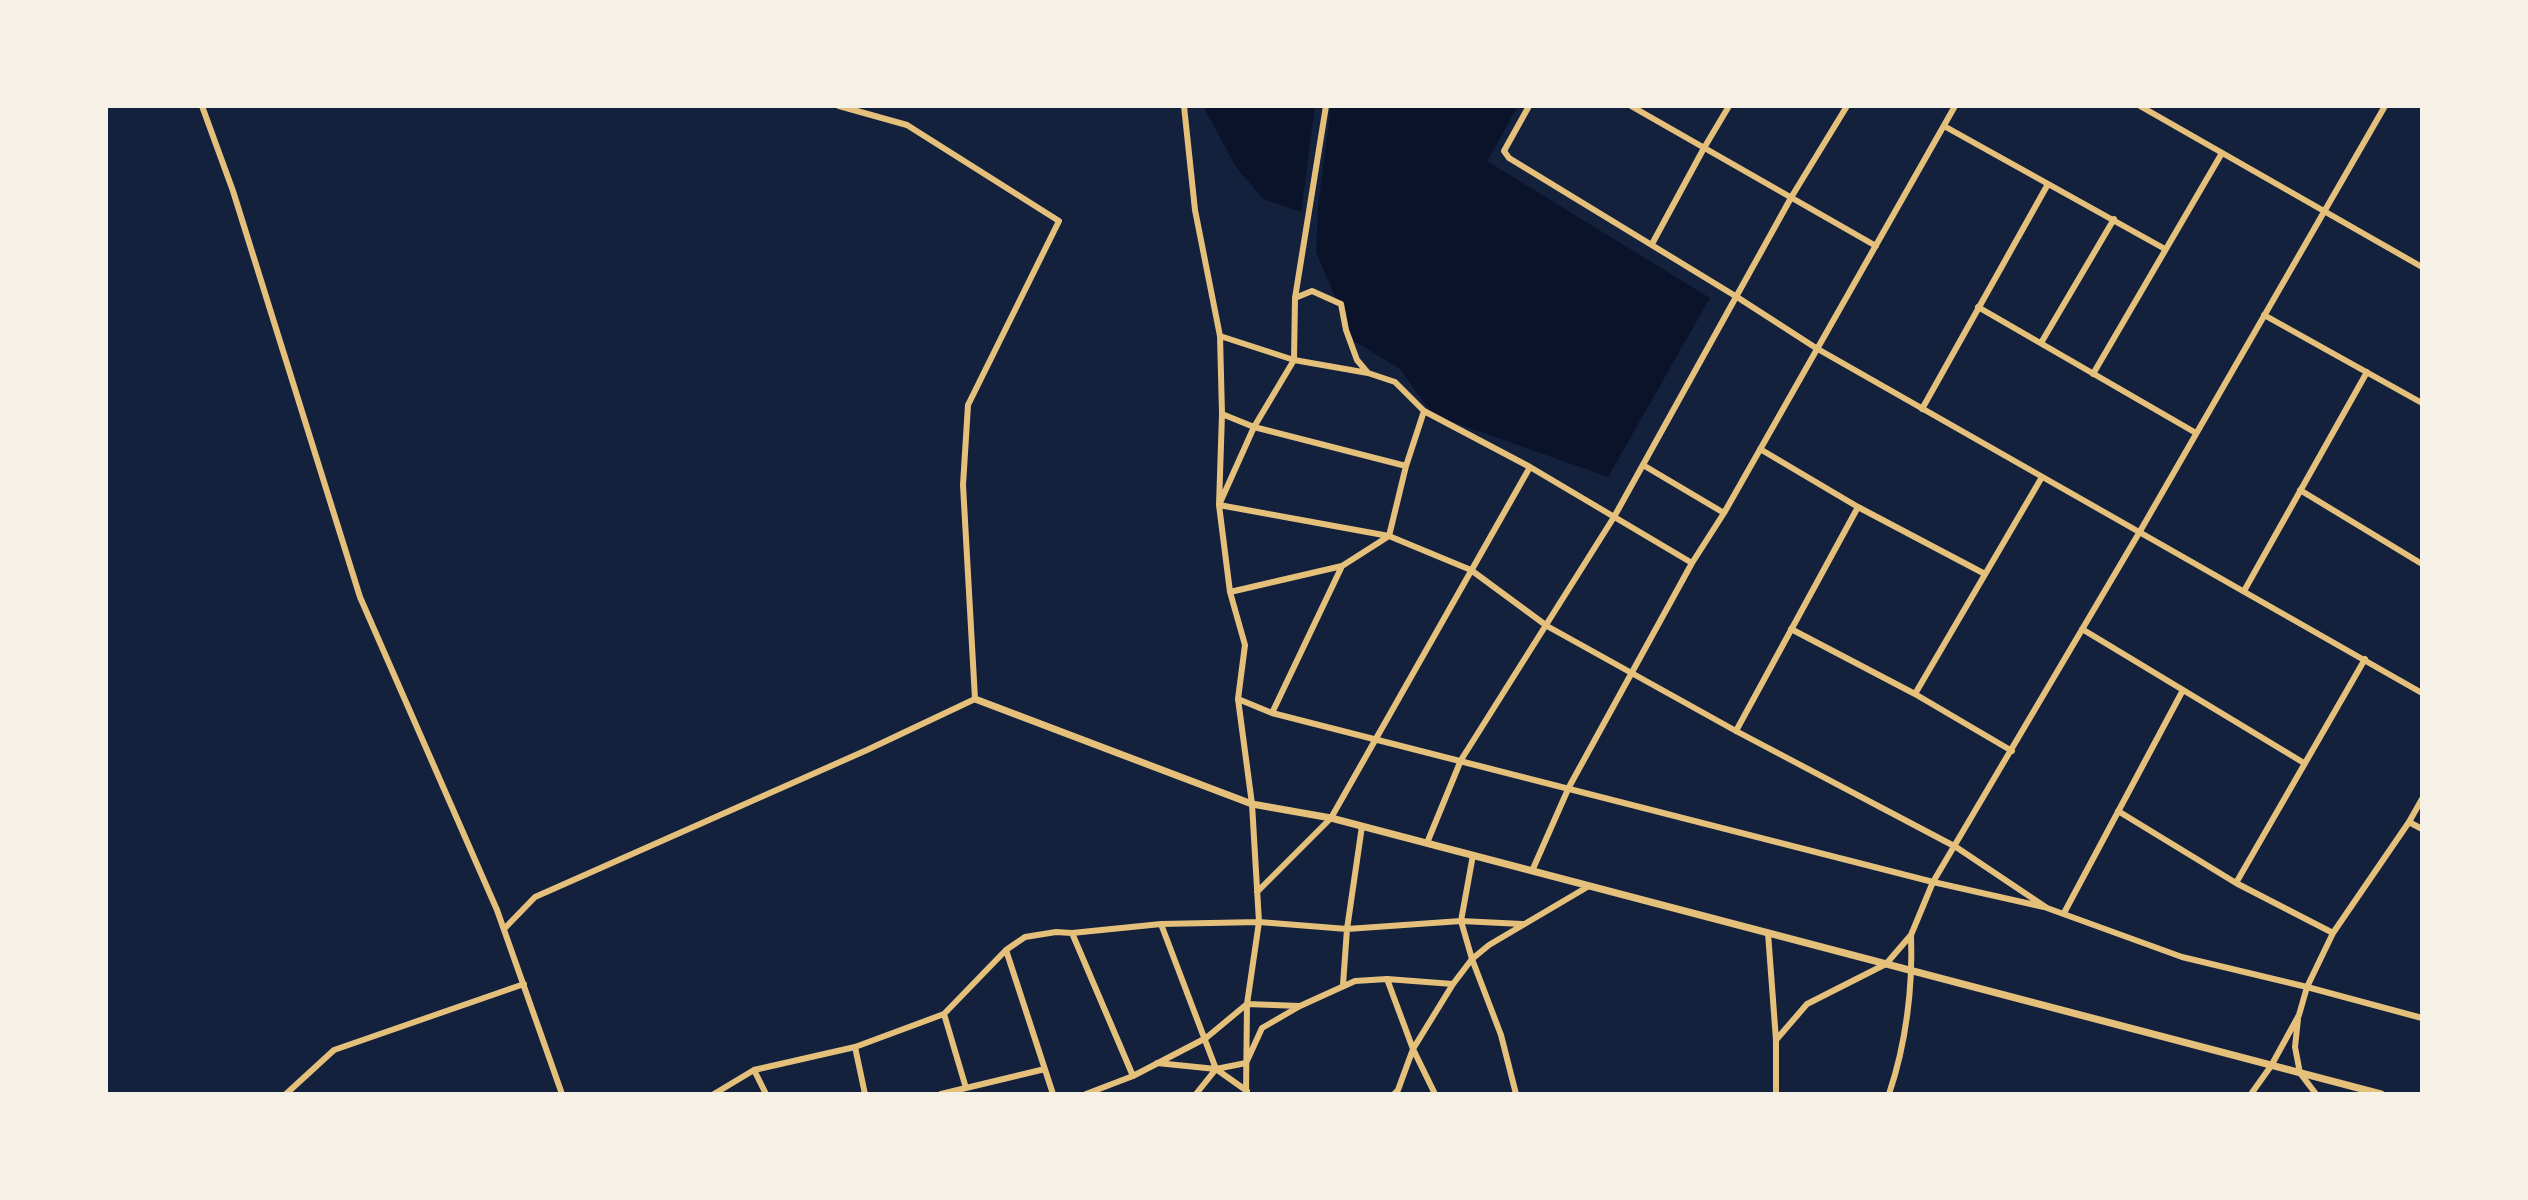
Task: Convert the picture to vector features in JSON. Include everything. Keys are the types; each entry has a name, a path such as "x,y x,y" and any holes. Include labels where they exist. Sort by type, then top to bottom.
{"street":[{"path":"202,106 233,191 360,597 504,929 562,1094"},
{"path":"839,106 907,125 1059,221 968,405 963,485 975,699"},
{"path":"1184,106 1195,210 1220,336 1222,414 1219,505 1230,592 1245,645 1238,699 1252,804 1259,922 1247,1004 1247,1093"},
{"path":"1219,505 1254,427 1294,360 1295,298 1326,106"},
{"path":"1529,106 1504,151 1509,158 1816,348 2422,693"},
{"path":"1631,106 1876,246"},
{"path":"1652,244 1729,106"},
{"path":"1427,843 1461,760 1614,517 1792,196 1847,106"},
{"path":"1532,871 1569,787 1692,563 1724,513 1955,106"},
{"path":"2140,106 2421,263"},
{"path":"1776,1040 1807,1004 1886,964 1911,935 1933,882 2139,533 2382,107"},
{"path":"1944,126 2165,249"},
{"path":"2093,374 2222,153"},
{"path":"1922,409 2048,184"},
{"path":"2041,343 2114,219"},
{"path":"1295,298 1312,291 1341,304 1357,360 1368,373"},
{"path":"1978,307 2196,433"},
{"path":"2264,315 2422,403"},
{"path":"1220,336 1294,360 1368,373 1395,382 1424,411 1530,467 1692,563"},
{"path":"2244,591 2367,372"},
{"path":"1230,592 1342,566 1389,536 1406,466 1424,411"},
{"path":"1222,414 1254,427 1406,466"},
{"path":"1760,449 1858,507 1985,574"},
{"path":"1643,465 1724,513"},
{"path":"1256,892 1331,818 1530,467"},
{"path":"1915,694 2042,477"},
{"path":"2300,490 2421,560"},
{"path":"1219,505 1389,536 1471,570 1547,626 1736,731 1956,847 2047,908"},
{"path":"1736,731 1858,507"},
{"path":"1272,713 1342,566"},
{"path":"1791,629 1915,694 2012,751"},
{"path":"2082,629 2304,763"},
{"path":"2236,883 2365,659"},
{"path":"2064,913 2183,690"},
{"path":"504,929 535,897 975,699 1252,804 1331,818 2381,1094"},
{"path":"1238,699 1272,713 1933,882 2047,908 2182,957 2422,1018"},
{"path":"2316,1094 2300,1073 2295,1047 2307,987 2333,933 2422,799"},
{"path":"2118,811 2236,883 2333,933"},
{"path":"2409,822 2422,829"},
{"path":"1343,985 1347,929 1362,826"},
{"path":"1473,855 1461,921 1501,1035 1516,1094"},
{"path":"1397,1093 1413,1049 1472,959 1522,924 1589,886"},
{"path":"714,1094 754,1070 855,1047 944,1014 1006,950 1025,937 1161,924 1259,922 1347,929 1461,921 1522,924"},
{"path":"1161,924 1216,1069 1247,1093"},
{"path":"1072,933 1133,1076"},
{"path":"1768,933 1776,1040 1776,1094"},
{"path":"1889,1094 1897,1072 1912,972 1911,935"},
{"path":"1006,950 1053,1094"},
{"path":"1246,1063 1262,1028 1343,985 1387,979 1453,984"},
{"path":"1387,979 1413,1049 1435,1094"},
{"path":"286,1094 334,1050 524,984"},
{"path":"1086,1094 1133,1076 1206,1038 1247,1004 1300,1006"},
{"path":"944,1014 966,1088"},
{"path":"2251,1094 2271,1066 2299,1015"},
{"path":"855,1047 865,1094"},
{"path":"1155,1063 1216,1069 1246,1063"},
{"path":"942,1094 1045,1069"},
{"path":"1196,1094 1216,1069"},
{"path":"754,1070 766,1094"}],"water":[{"path":"1203,106 1315,106 1301,212 1263,199 1236,167"},
{"path":"1331,106 1518,106 1487,161 1710,298 1608,477 1433,415 1400,369 1354,341 1316,252 1318,206"}]}
